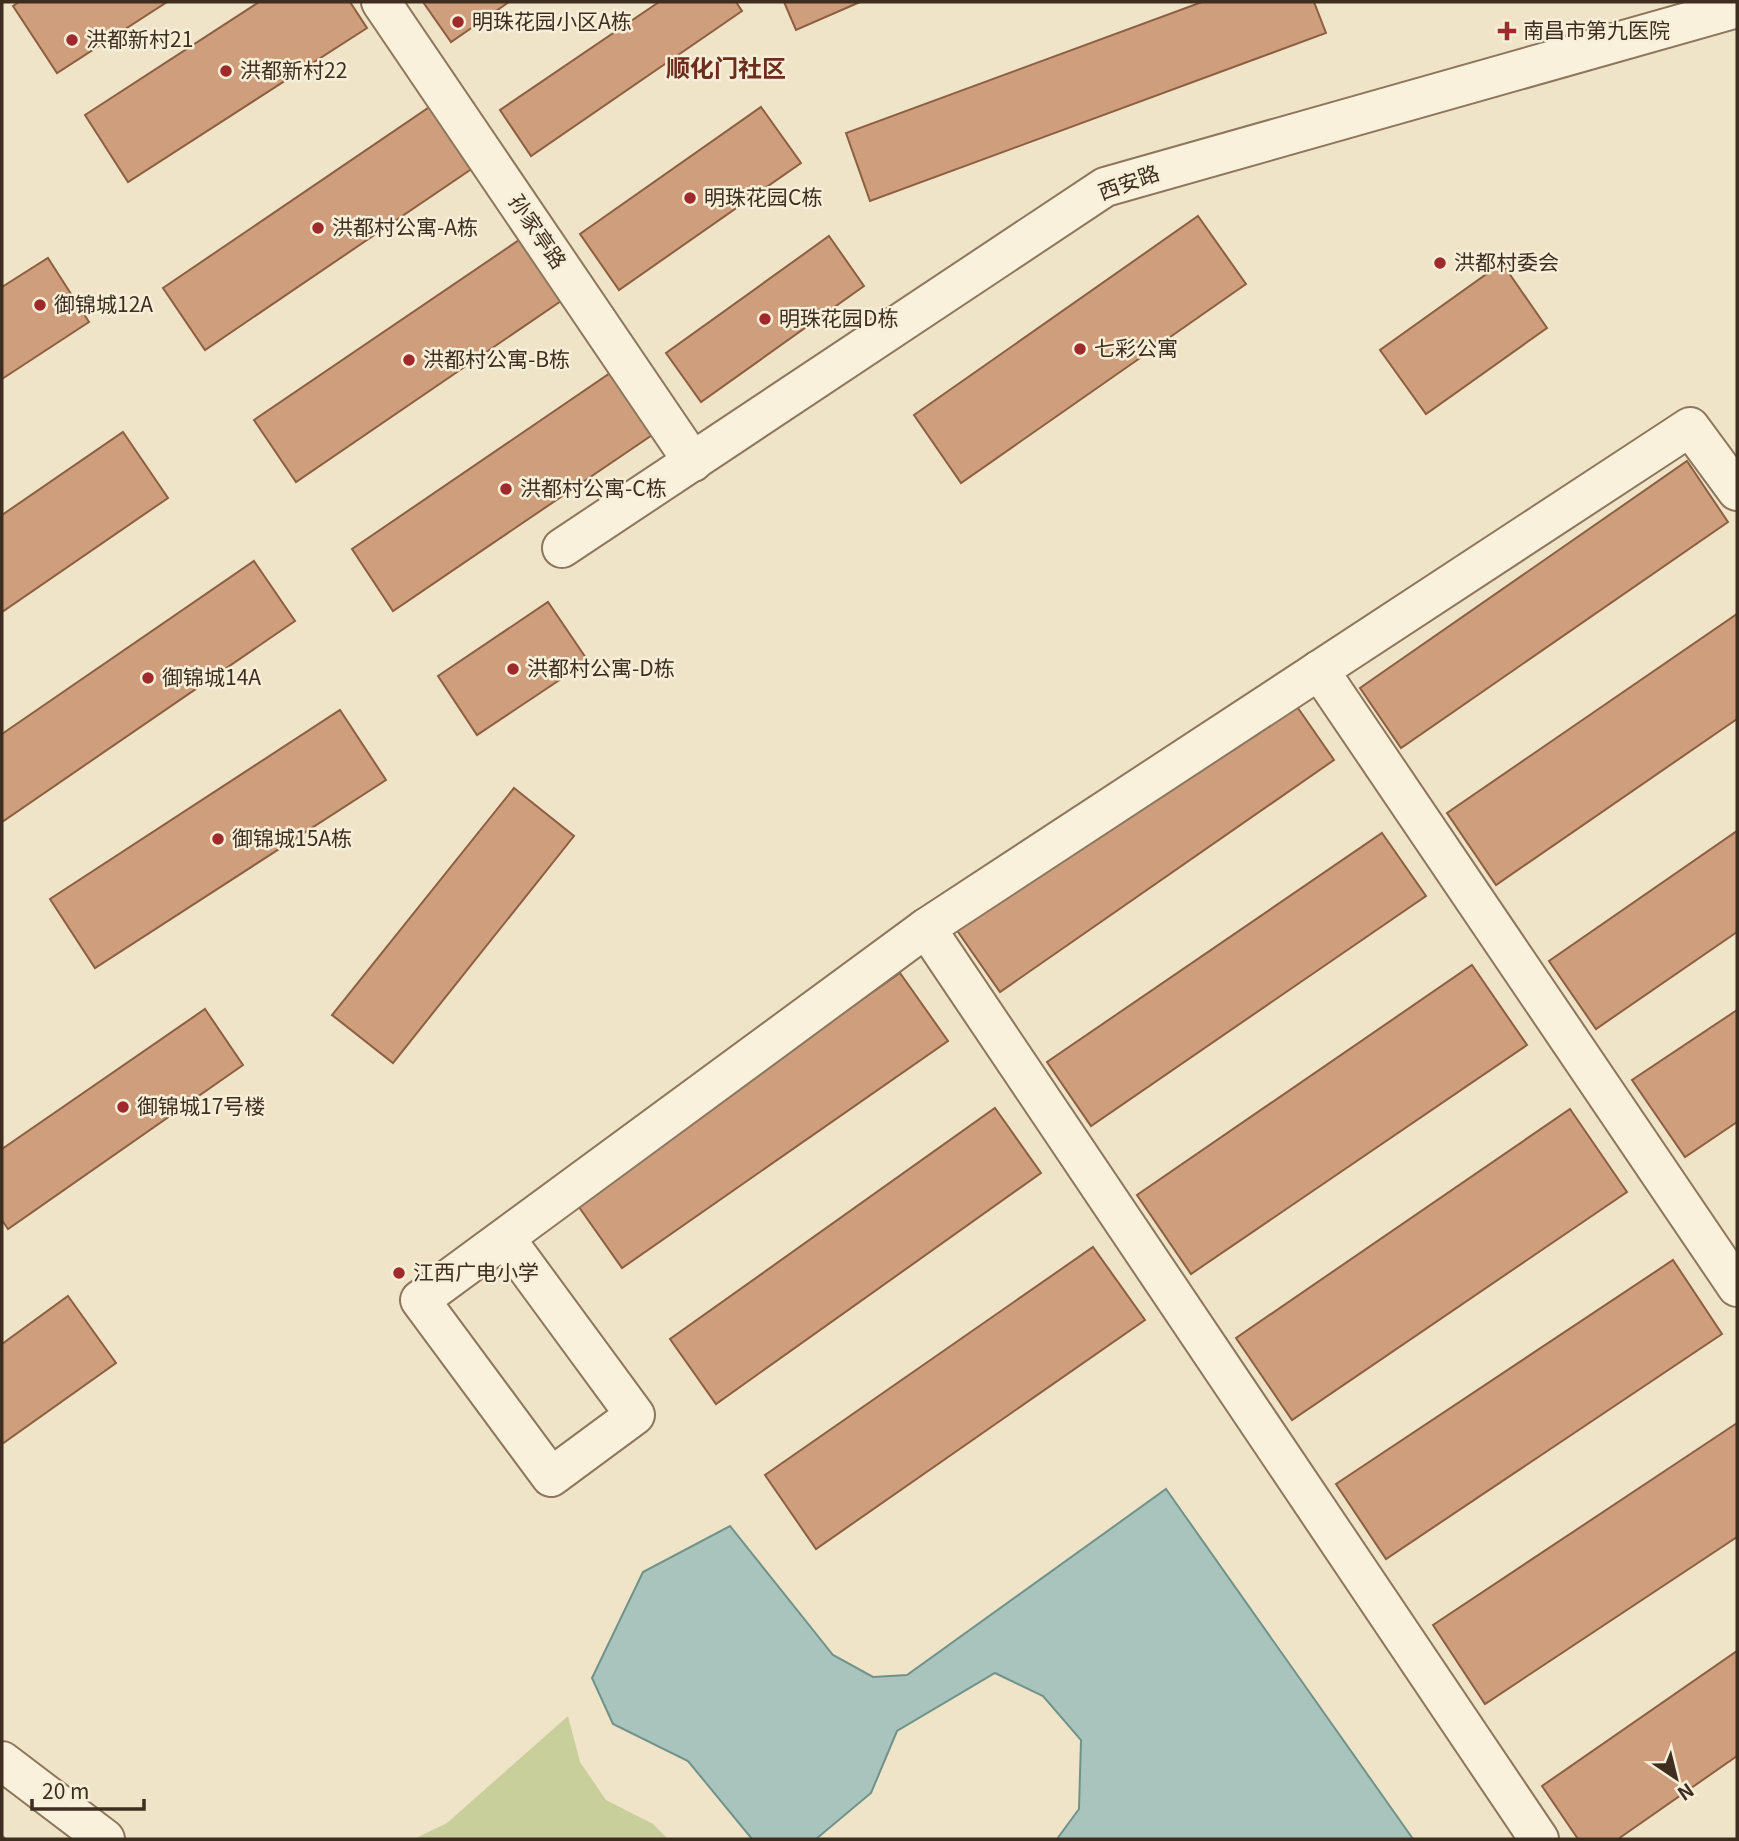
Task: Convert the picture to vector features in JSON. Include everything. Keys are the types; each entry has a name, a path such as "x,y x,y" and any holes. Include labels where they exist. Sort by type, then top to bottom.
{"street":[{"name":"孙家亭路","path":"381,2 693,462"},
{"name":"西安路","path":"562,548 1105,187 1737,8"},
{"path":"505,1238 635,1415 551,1477 420,1300 926,928 1690,427 1737,491"},
{"path":"1319,670 1737,1287"},
{"path":"926,928 1539,1839"},
{"path":"2,1761 105,1839"}],"green space":[{"path":"568,1716 580,1762 606,1800 653,1824 668,1839 414,1839 447,1823"}],"water":[{"path":"1166,1489 1413,1839 1057,1839 1079,1809 1081,1740 1043,1696 995,1673 897,1731 871,1793 816,1839 752,1839 688,1761 613,1724 592,1678 643,1572 730,1526 833,1655 873,1677 907,1675"}],"building":[{"name":"洪都新村21","path":"19,2 167,2 57,73 13,6"},
{"name":"洪都新村22","path":"259,2 350,2 367,28 128,182 85,115"},
{"name":"明珠花园小区A栋","path":"423,2 509,2 451,42"},
{"path":"659,2 736,2 742,11 531,156 500,110"},
{"path":"784,2 860,2 796,30"},
{"path":"1202,2 1314,2 1326,33 870,201 846,133"},
{"name":"洪都村公寓-A栋","path":"431,106 473,168 205,350 163,288"},
{"name":"明珠花园C栋","path":"761,107 801,163 619,290 580,234"},
{"name":"七彩公寓","path":"1198,216 1246,284 961,483 914,415"},
{"name":"明珠花园D栋","path":"829,236 864,286 701,402 666,353"},
{"name":"洪都村公寓-B栋","path":"522,238 564,299 296,482 254,420"},
{"name":"御锦城12A","path":"48,258 89,322 2,379 2,287"},
{"path":"1502,263 1547,328 1426,414 1380,350"},
{"name":"洪都村公寓-C栋","path":"619,367 661,429 393,611 352,549"},
{"path":"123,432 168,498 2,612 2,515"},
{"path":"1687,461 1728,522 1401,748 1360,688"},
{"name":"御锦城14A","path":"254,561 295,621 2,822 2,734"},
{"name":"洪都村公寓-D栋","path":"548,602 588,661 477,735 438,676"},
{"path":"1737,614 1737,719 1496,885 1447,813"},
{"path":"1291,698 1334,760 1000,992 956,929"},
{"name":"御锦城15A栋","path":"340,710 386,780 95,968 50,899"},
{"path":"514,788 574,836 393,1063 332,1015"},
{"path":"1737,831 1737,932 1596,1029 1549,961"},
{"path":"1382,833 1426,896 1091,1126 1047,1062"},
{"path":"1472,965 1527,1045 1191,1274 1137,1195"},
{"path":"900,973 948,1041 622,1268 574,1200"},
{"name":"御锦城17号楼","path":"205,1009 243,1065 8,1229 2,1220 2,1149"},
{"path":"1737,1010 1737,1122 1685,1157 1632,1080"},
{"path":"995,1108 1041,1173 716,1404 670,1339"},
{"path":"1570,1109 1627,1192 1292,1420 1236,1338"},
{"path":"1093,1247 1145,1320 816,1549 765,1475"},
{"path":"1673,1260 1722,1334 1386,1559 1336,1484"},
{"path":"68,1296 116,1363 2,1444 2,1344"},
{"path":"1737,1423 1737,1537 1485,1704 1433,1625"},
{"path":"1737,1651 1737,1756 1618,1839 1578,1839 1542,1786"}],"place":[{"name":"明珠花园小区A栋","path":"458,22"},
{"name":"南昌市第九医院","path":"1507,31"},
{"name":"洪都新村21","path":"72,40"},
{"name":"洪都新村22","path":"226,71"},
{"name":"明珠花园C栋","path":"690,198"},
{"name":"洪都村公寓-A栋","path":"318,228"},
{"name":"洪都村委会","path":"1440,263"},
{"name":"御锦城12A","path":"40,305"},
{"name":"明珠花园D栋","path":"765,319"},
{"name":"七彩公寓","path":"1080,349"},
{"name":"洪都村公寓-B栋","path":"409,360"},
{"name":"洪都村公寓-C栋","path":"506,489"},
{"name":"洪都村公寓-D栋","path":"513,669"},
{"name":"御锦城14A","path":"148,678"},
{"name":"御锦城15A栋","path":"218,839"},
{"name":"御锦城17号楼","path":"123,1107"},
{"name":"江西广电小学","path":"399,1273"}],"district":[{"name":"顺化门社区","path":"726,69"}]}
